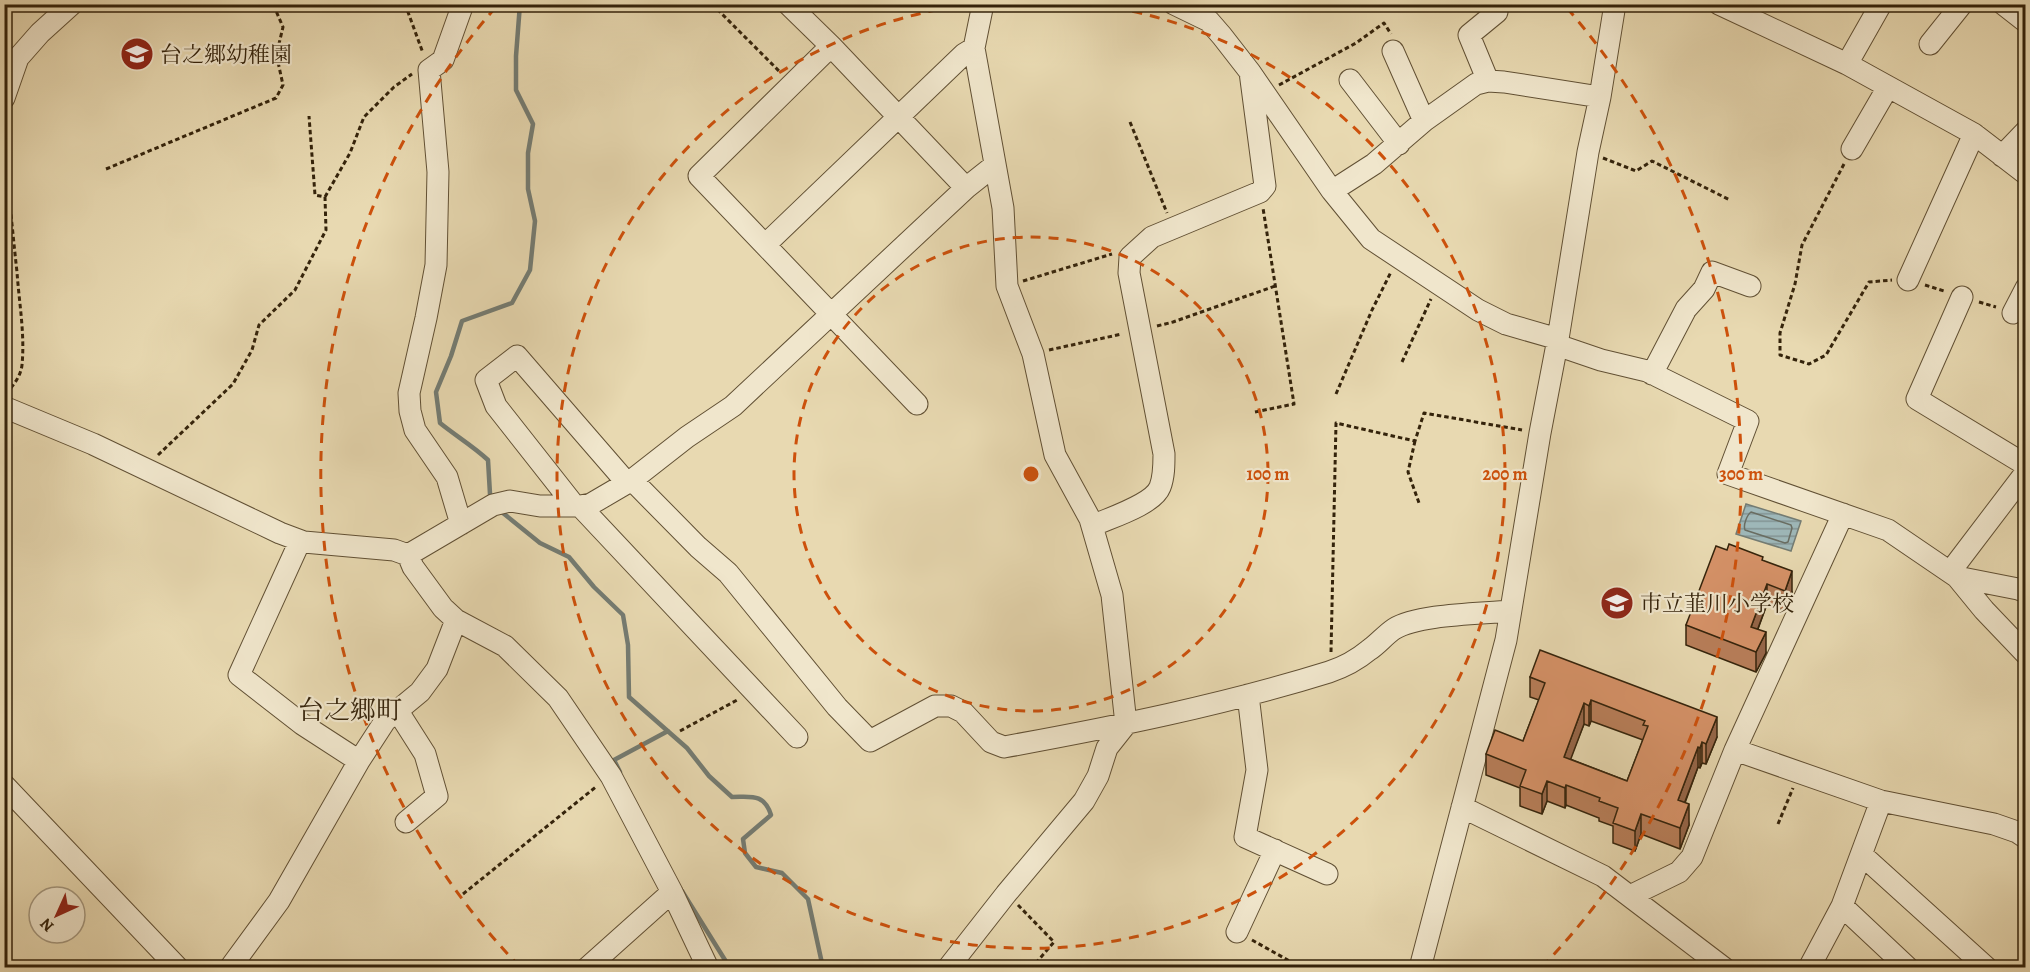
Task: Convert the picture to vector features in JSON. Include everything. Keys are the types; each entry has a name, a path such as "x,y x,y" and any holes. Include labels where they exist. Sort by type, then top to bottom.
{"street":[{"path":"4,98 18,58 40,33 72,4"},
{"path":"461,524 447,477 415,430 410,411 409,393 436,265 438,172 429,70 443,60 463,4"},
{"path":"788,4 966,188"},
{"path":"948,968 1083,801 1098,776 1107,748 1126,724 1112,595 1092,526 1055,455 1033,354 1007,286 1003,208 974,48 983,4"},
{"path":"1174,4 1199,9 1250,72 1332,191 1371,238 1496,320 1652,374 1748,421 1728,474 1888,530 1954,574 2025,654"},
{"path":"1420,968 1506,640 1615,4"},
{"path":"1719,4 1847,64 1974,134 2025,174"},
{"path":"1847,64 1881,4"},
{"path":"1930,44 1962,4"},
{"path":"2003,4 2025,22"},
{"path":"1488,81 1469,35 1497,12"},
{"path":"1393,44 1424,121"},
{"path":"831,46 699,176 917,404"},
{"path":"765,245 964,54 974,48"},
{"path":"1092,526 1150,498 1160,489 1163,473 1164,454 1129,273 1130,257 1152,237 1260,192 1265,186 1250,72"},
{"path":"1350,80 1399,144"},
{"path":"1332,191 1374,164 1424,121 1476,84 1488,81 1504,82 1600,96"},
{"path":"1852,149 1888,87"},
{"path":"2002,156 2025,131"},
{"path":"1908,280 1974,134"},
{"path":"408,555 493,505 510,501 540,506 591,504 629,481 687,436 733,406 966,188 995,165"},
{"path":"1652,374 1686,309 1704,289 1712,272 1750,286"},
{"path":"2013,313 2025,288"},
{"path":"1962,297 1917,399 2025,465"},
{"path":"797,737 577,505 496,406 486,380 517,356 629,481 728,573 837,707 870,741 935,706 951,706 963,712 991,742 1004,747 1126,724 1248,695 1345,666 1368,651 1394,629 1429,618 1510,611"},
{"path":"6,399 144,468 300,541 394,550 408,555 413,567 443,608 456,620 505,646 558,698 610,776 672,892 708,968"},
{"path":"1954,574 2025,472"},
{"path":"1630,896 1680,872 1692,857 1736,750 1843,514"},
{"path":"300,541 239,675 302,724 359,761"},
{"path":"1954,574 2025,592"},
{"path":"230,968 279,901 359,761 385,721 420,692 437,669 456,620"},
{"path":"1248,695 1257,770 1245,837 1327,874"},
{"path":"397,710 425,754 437,796 406,822"},
{"path":"1736,750 1881,801 2023,829"},
{"path":"4,785 178,968"},
{"path":"1809,968 1842,906 1881,801"},
{"path":"1462,807 1603,876 1724,968"},
{"path":"1237,932 1275,850"},
{"path":"1862,855 1988,968"},
{"path":"587,968 672,892"},
{"path":"1842,906 1897,963"}],"path":[{"path":"4,21 15,4"},
{"path":"106,169 276,98 283,85 278,62 278,48 283,27 273,4"},
{"path":"144,468 233,384 252,350 259,325 295,290 326,230 325,197 350,153 364,117 394,87 417,70 429,70 405,4"},
{"path":"712,4 791,84"},
{"path":"1264,93 1356,43 1384,23 1393,44"},
{"path":"309,116 315,195 325,197"},
{"path":"1130,122 1173,228"},
{"path":"1852,149 1802,245 1795,284 1780,333 1780,355 1809,364 1826,355 1869,282 1908,280 2013,313"},
{"path":"1588,152 1636,171 1652,160 1730,200"},
{"path":"4,170 10,199 20,308 22,367 6,399"},
{"path":"1255,412 1294,404 1260,192"},
{"path":"1007,286 1143,245"},
{"path":"1336,394 1372,310 1398,257"},
{"path":"1402,362 1438,284"},
{"path":"1419,503 1408,472 1424,413 1540,434"},
{"path":"1330,671 1336,423 1415,441"},
{"path":"680,731 754,691"},
{"path":"1778,824 1799,772"},
{"path":"464,894 610,776"},
{"path":"1006,894 1054,942 1035,964"},
{"path":"1237,932 1302,968"}],"water":[{"path":"1746,504 1801,521 1791,551 1736,534"}],"building":[{"path":"1729,544 1792,571 1785,591 1767,584 1751,627 1766,632 1756,652 1686,625 1716,546 1727,550"},
{"path":"1540,650 1717,717 1706,744 1702,742 1700,748 1698,747 1678,800 1689,804 1680,828 1641,814 1635,831 1613,823 1618,808 1599,801 1600,798 1566,785 1565,788 1547,781 1542,794 1520,786 1526,770 1486,754 1495,730 1523,741 1545,683 1530,677","holes":["1591,700 1645,721 1643,725 1648,726 1627,781 1564,757 1584,703 1589,706"]}],"waterway":[{"path":"493,499 490,494 488,460 440,423 436,392 462,321 512,303 530,270 535,221 528,189 528,153 533,124 516,90 520,4"},
{"path":"498,509 540,543 569,557 594,587 623,615 628,645 629,697 687,748 709,776 732,797 751,797 765,803 771,815 743,839 745,853 756,867 782,873 808,899 823,968"},
{"path":"620,772 614,760 668,731"},
{"path":"682,891 730,968"}],"place":[{"name":"台之郷幼稚園","path":"137,54"},
{"name":"市立韮川小学校","path":"1617,603"}],"district":[{"name":"台之郷町","path":"350,710"}]}
